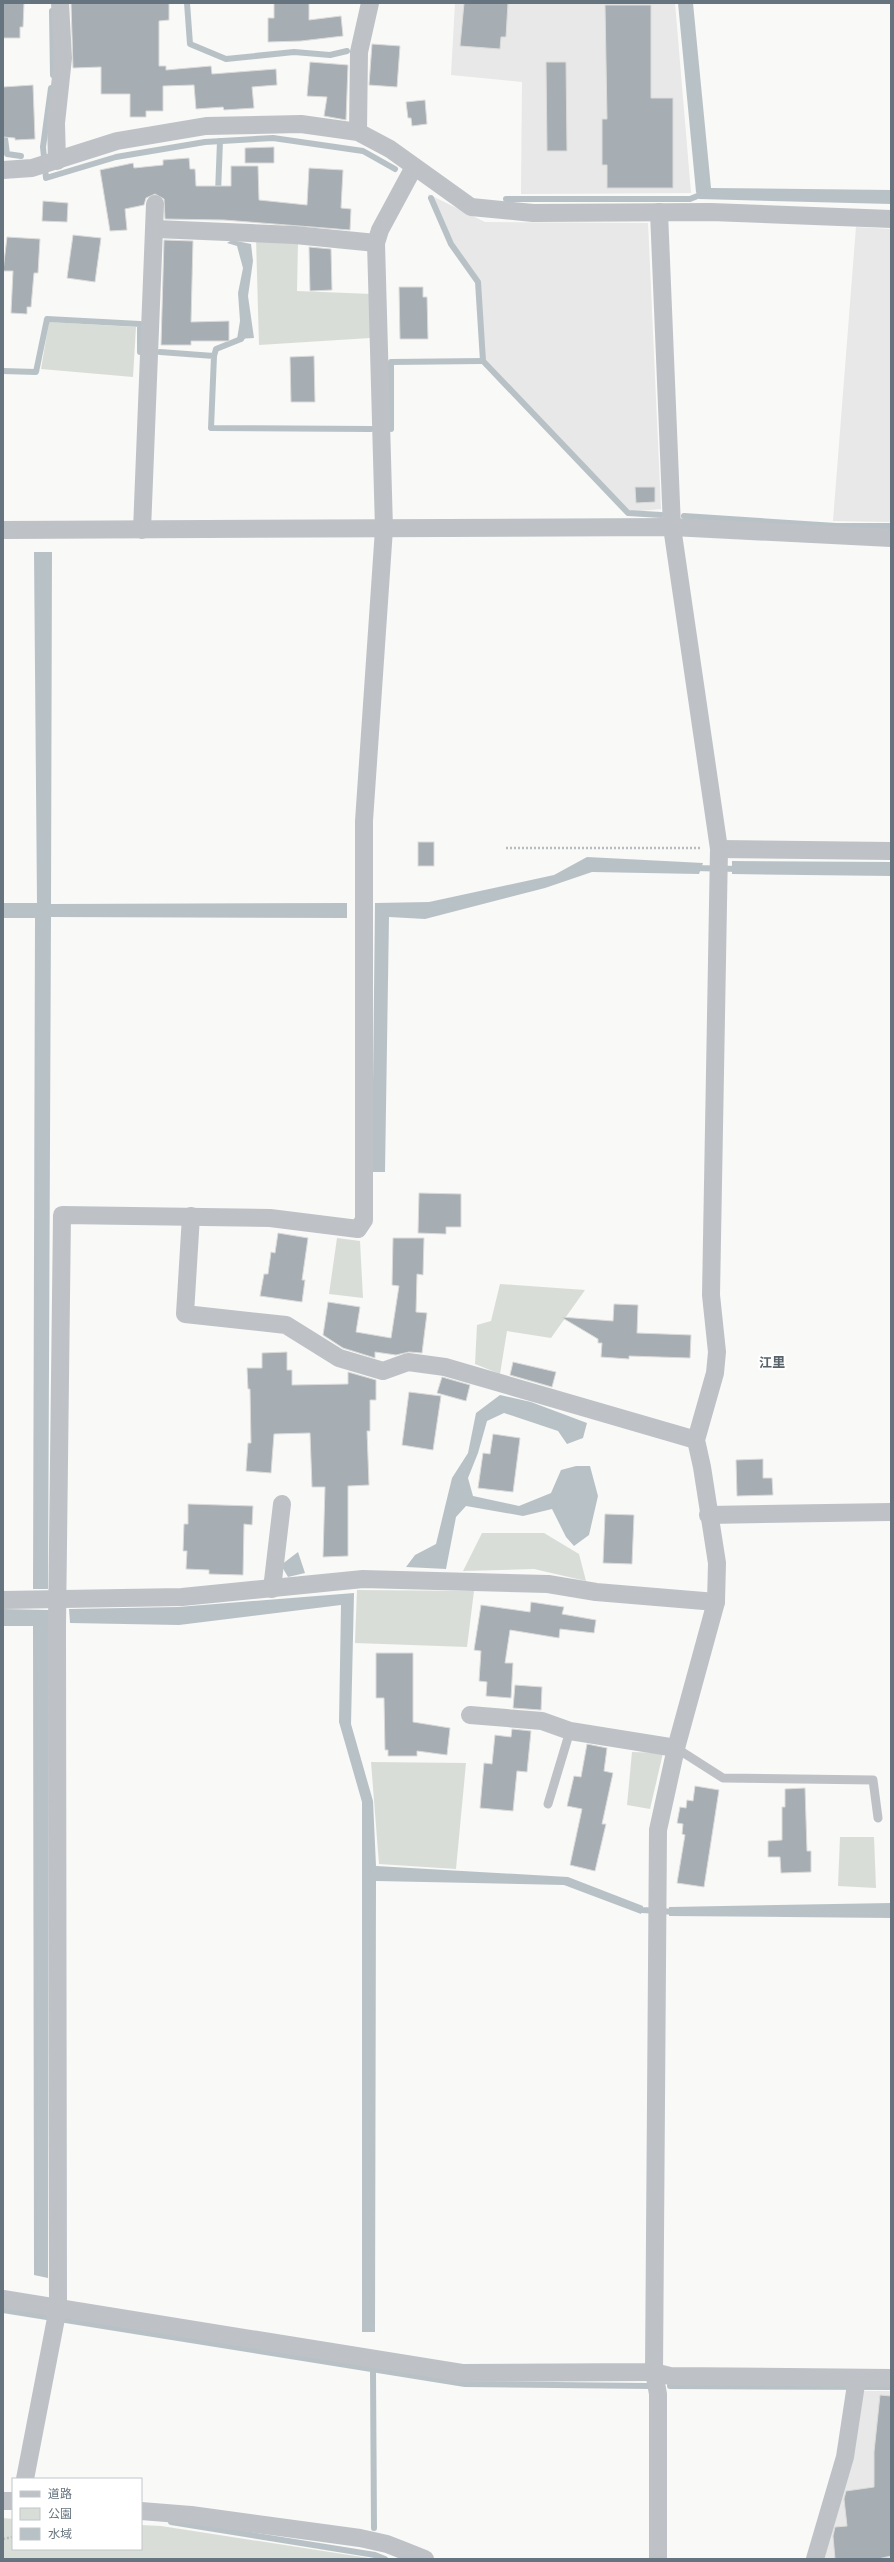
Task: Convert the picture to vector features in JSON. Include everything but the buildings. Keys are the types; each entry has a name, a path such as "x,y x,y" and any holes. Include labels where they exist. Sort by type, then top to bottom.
{"street":[{"path":"57,161 56,123 63,58 60,3"},
{"path":"358,132 359,52 370,3"},
{"path":"3,170 32,168 117,141 206,126 301,124 358,132 390,149 471,207 533,213 711,212 891,219"},
{"path":"25,2478 58,2308 57,1604 62,1215 270,1218 358,1229 364,1220 364,821 384,529 376,243 380,230 414,167"},
{"path":"142,530 156,229 155,204"},
{"path":"658,2559 658,2394 654,2372 658,1830 676,1748 716,1602 717,1563 708,1515 702,1467 696,1440 715,1372 718,1352 711,1295 716,859 672,528 659,212"},
{"path":"156,229 295,235 376,243"},
{"path":"3,530 672,528 891,538"},
{"path":"716,859 891,851"},
{"path":"191,1216 185,1314 286,1325 339,1358 384,1371 408,1362 445,1367 696,1440"},
{"path":"272,1589 282,1504"},
{"path":"708,1515 891,1512"},
{"path":"3,1600 57,1604 182,1597 363,1579 548,1584 596,1592 716,1602"},
{"path":"470,1715 542,1721 570,1731 676,1748"},
{"path":"3,2300 462,2373 654,2372 670,2376 856,2386 891,2378"},
{"path":"815,2559 845,2457 856,2386"},
{"path":"142,2511 191,2515 360,2538 387,2544 424,2559"}],"lane":[{"path":"548,1804 570,1731"},
{"path":"676,1748 723,1778 873,1780 878,1818"}],"path":[{"path":"506,848 716,859"}],"shaded area":[{"path":"455,3 675,3 691,193 521,194 522,82 451,75"},
{"path":"428,194 485,222 648,223 661,509 629,512 484,360 479,286 450,246"},
{"path":"856,227 891,229 891,522 833,521"},
{"path":"860,2391 891,2391 891,2559 819,2559"}],"green space":[{"path":"256,238 298,242 297,291 372,294 370,338 259,345"},
{"path":"49,322 136,327 133,377 41,369"},
{"path":"337,1238 360,1241 363,1298 329,1294"},
{"path":"500,1284 585,1290 551,1338 507,1331 500,1374 475,1364 477,1325 491,1321"},
{"path":"482,1533 544,1533 579,1554 586,1581 534,1569 463,1571"},
{"path":"357,1590 474,1591 467,1647 355,1643"},
{"path":"632,1752 663,1753 650,1809 627,1805"},
{"path":"371,1762 466,1763 456,1869 379,1864"},
{"path":"840,1837 874,1837 876,1888 838,1886"},
{"path":"3,2518 12,2519 12,2550 142,2550 142,2525 161,2526 375,2559 3,2559"}],"water":[{"path":"678,3 693,3 711,188 891,190 891,204 699,199 696,192"},
{"path":"232,240 251,244 253,261 248,296 254,338 237,339 240,321 238,293 243,268 237,246 227,243"},
{"path":"34,552 52,552 51,904 347,903 347,918 51,917 48,1589 33,1589 35,918 3,918 3,903 37,903"},
{"path":"587,857 703,863 699,874 592,872 545,888 425,919 389,917 385,1172 372,1172 375,903 429,902 554,875"},
{"path":"732,861 891,862 891,876 732,874"},
{"path":"500,1395 531,1402 587,1423 583,1438 567,1444 558,1431 504,1413 487,1421 478,1453 468,1478 473,1496 519,1506 551,1493 561,1470 576,1466 590,1466 598,1496 589,1535 574,1546 566,1537 552,1509 523,1516 466,1506 456,1517 446,1569 406,1567 415,1555 436,1544 452,1478 468,1453 476,1413"},
{"path":"298,1552 305,1573 288,1577 281,1565"},
{"path":"354,1593 351,1724 373,1801 376,1866 568,1877 643,1906 641,1914 564,1885 376,1881 375,2332 362,2332 362,1802 339,1722 341,1605 179,1625 70,1623 69,1609 178,1607"},
{"path":"3,1609 49,1610 48,2278 34,2275 33,1626 3,1626"},
{"path":"891,1903 891,1918 669,1916 669,1907"}],"waterway":[{"path":"187,3 190,44 226,59 294,52 330,55 347,51"},
{"path":"52,11 53,75"},
{"path":"51,88 43,147 46,178 116,157 205,142 273,138 363,151 395,169"},
{"path":"3,123 7,154 21,156"},
{"path":"218,193 220,141"},
{"path":"506,199 690,199 705,193"},
{"path":"431,198 451,244 478,282 483,361 628,513 661,515"},
{"path":"3,371 36,372 47,319 140,324 140,352"},
{"path":"214,356 216,349 241,339 245,333"},
{"path":"160,352 214,356 211,428 371,429"},
{"path":"391,429 391,362 483,361"},
{"path":"684,516 836,526 891,526"},
{"path":"693,868 739,869"},
{"path":"635,1907 642,1910 677,1912"},
{"path":"3,2310 465,2384 649,2386"},
{"path":"373,2370 374,2528"},
{"path":"670,2386 891,2387"},
{"path":"171,2522 375,2555 385,2559"}],"district":[{"name":"江里","path":"772,1362"}]}
